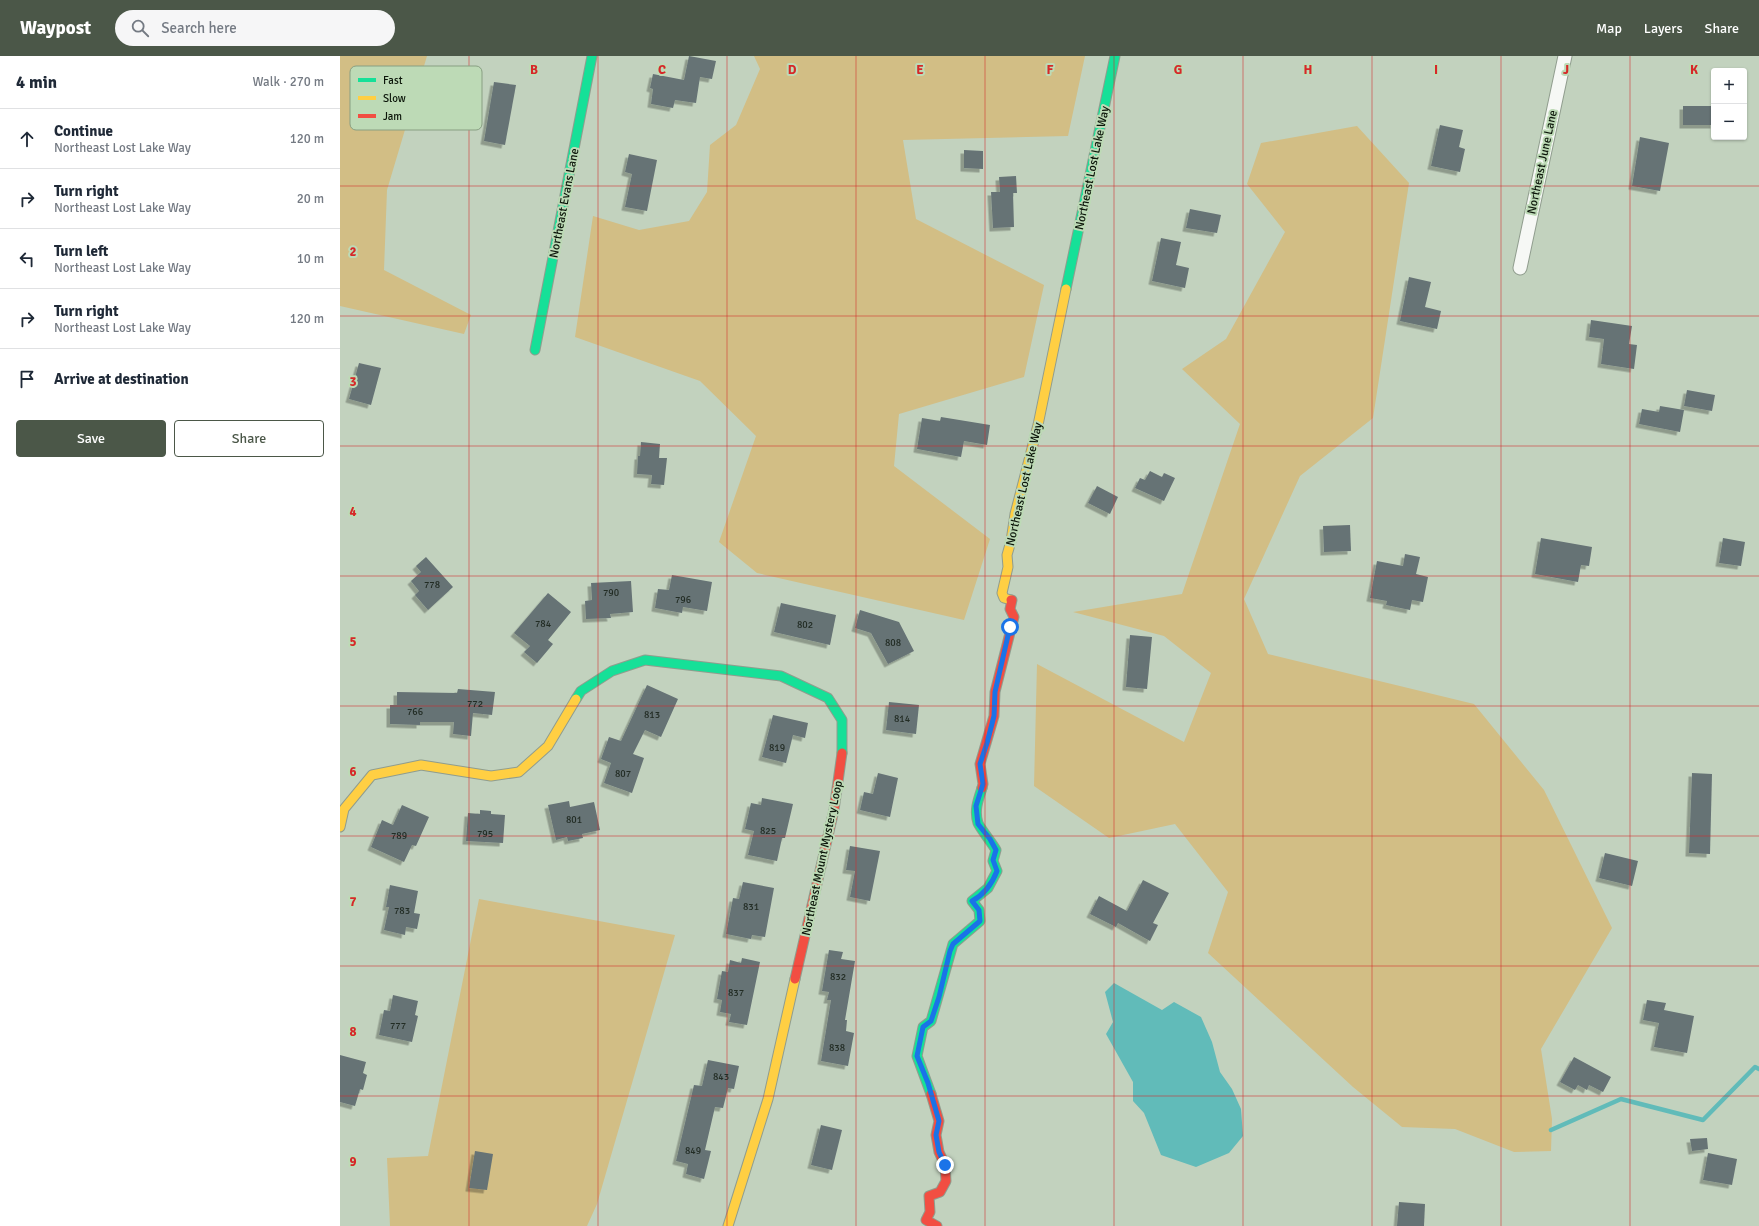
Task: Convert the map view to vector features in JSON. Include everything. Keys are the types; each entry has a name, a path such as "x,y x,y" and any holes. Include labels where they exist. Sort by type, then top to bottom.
{"street":[{"name":"Northeast Evans Lane","path":"535,350 592,56"},
{"name":"Northeast Lost Lake Way","path":"936,1226 926,1220 930,1212 929,1196 940,1192 946,1181 945,1165 939,1152 936,1135 939,1121 928,1083 917,1056 923,1027 931,1021 953,944 980,921 979,910 972,901 983,894 994,880 997,871 993,860 996,850 990,839 978,824 976,806 983,784 980,764 994,716 995,692 1014,617 1010,609 1012,600 1004,598 1002,593 1008,567 1007,555 1011,541 1015,514 1038,425 1115,56"},
{"name":"Northeast June Lane","path":"1520,268 1564,56"},
{"name":"Northeast Mount Mystery Loop","path":"340,826 344,809 372,775 420,765 491,776 519,772 548,746 581,692 612,670 645,660 781,676 828,698 842,720 843,746 834,810 768,1099 728,1226"}],"shaded area":[{"path":"340,56 427,56 424,66 350,66 350,130 405,130 387,190 384,270 471,315 464,334 340,306"},
{"path":"754,56 1085,56 1068,136 903,140 916,219 1044,285 1024,377 899,414 894,466 990,539 964,620 757,573 719,542 756,436 700,381 575,337 593,216 639,230 689,221 707,192 710,145 736,125 760,69"},
{"path":"1357,126 1409,183 1373,418 1300,476 1244,599 1268,654 1474,704 1544,790 1612,928 1541,1049 1552,1119 1551,1151 1514,1152 1455,1129 1402,1127 1353,1087 1208,953 1228,892 1175,824 1109,838 1034,786 1037,664 1184,742 1211,673 1164,636 1073,612 1182,594 1240,424 1182,369 1226,339 1285,232 1247,184 1261,143"},
{"path":"479,899 675,935 597,1204 587,1226 390,1226 387,1158 428,1156"}],"water":[{"path":"1114,983 1162,1010 1174,1002 1201,1017 1212,1042 1220,1072 1232,1089 1241,1109 1243,1136 1229,1153 1196,1167 1161,1155 1144,1113 1133,1101 1133,1082 1106,1034 1113,1022 1105,992"}],"building":[{"path":"689,56 716,61 712,79 700,77 696,103 675,100 673,108 651,104 653,89 650,88 653,74 684,80"},
{"path":"494,82 516,85 505,145 484,141"},
{"path":"1683,106 1711,106 1711,125 1683,125"},
{"path":"1440,125 1463,130 1459,147 1465,149 1460,172 1431,166"},
{"path":"1640,137 1669,143 1660,191 1632,186"},
{"path":"964,150 983,151 983,169 964,168"},
{"path":"629,154 657,160 647,211 625,207 632,174 625,172"},
{"path":"1016,176 1017,193 1013,193 1014,227 993,228 991,192 1000,192 999,177"},
{"path":"1190,209 1221,215 1217,233 1186,228"},
{"path":"1161,238 1181,242 1176,265 1189,268 1185,288 1152,281"},
{"path":"1409,277 1431,282 1425,307 1441,311 1437,329 1400,321"},
{"path":"1591,320 1632,326 1629,344 1637,345 1634,369 1601,364 1604,339 1589,337"},
{"path":"359,363 381,368 371,405 349,399"},
{"path":"1687,390 1715,395 1712,411 1684,406"},
{"path":"1660,406 1684,410 1680,432 1639,424 1642,409 1659,412"},
{"path":"941,417 990,425 987,445 964,441 961,457 917,449 922,418 940,421"},
{"path":"641,442 660,444 659,458 667,458 664,485 651,484 652,475 637,474 638,456 640,456"},
{"path":"1150,471 1162,477 1164,473 1175,478 1164,501 1135,488 1140,478 1145,480"},
{"path":"1097,486 1118,497 1110,514 1088,503"},
{"path":"1350,525 1351,551 1324,552 1323,526"},
{"path":"1541,538 1592,547 1589,566 1581,565 1578,582 1535,574"},
{"path":"1723,538 1745,542 1741,566 1719,563"},
{"path":"1405,554 1420,557 1416,574 1428,577 1423,602 1412,600 1410,610 1386,605 1387,601 1370,598 1377,561 1403,566"},
{"path":"426,557 453,587 428,610 415,595 419,591 411,581 421,572 416,566"},
{"path":"672,575 712,582 707,611 683,607 682,613 655,608 658,589 669,590"},
{"path":"631,581 633,612 610,614 611,618 586,619 585,601 592,600 591,583"},
{"path":"548,593 571,612 548,640 553,644 537,663 524,652 530,646 514,633"},
{"path":"781,603 836,615 830,645 774,632"},
{"path":"860,610 899,622 914,651 888,664 871,633 855,628"},
{"path":"1130,635 1152,637 1147,689 1126,687"},
{"path":"647,685 678,699 661,737 645,730 633,754 644,758 632,793 604,783 611,763 601,759 609,737 621,741"},
{"path":"458,689 495,692 492,715 473,713 471,736 453,734 454,722 420,722 420,725 390,724 390,705 397,705 397,692 457,693"},
{"path":"889,702 919,705 916,734 886,730"},
{"path":"773,715 808,723 805,738 793,735 786,763 762,757"},
{"path":"878,773 898,778 890,817 860,810 864,792 873,794"},
{"path":"1692,773 1712,774 1710,854 1689,853"},
{"path":"762,798 793,804 785,838 782,838 777,861 748,855 754,831 745,829 751,803 761,805"},
{"path":"569,801 570,807 594,802 600,830 582,834 583,838 568,841 567,837 556,840 548,805"},
{"path":"402,805 429,817 416,846 412,845 404,862 371,847 382,820 393,825"},
{"path":"480,810 491,811 491,814 505,815 503,843 466,841 468,813 480,814"},
{"path":"850,846 880,851 870,901 850,897 855,871 846,870"},
{"path":"1605,853 1638,861 1632,886 1599,878"},
{"path":"1143,880 1169,893 1153,923 1158,925 1150,941 1118,923 1116,927 1090,914 1099,896 1127,911"},
{"path":"743,882 774,888 765,937 752,935 751,939 726,934 733,898 739,899"},
{"path":"390,885 418,891 414,913 420,914 417,929 406,927 405,935 384,930 389,907 386,907"},
{"path":"829,950 843,952 841,959 855,961 845,1020 847,1020 846,1031 854,1033 848,1066 821,1061 831,1000 827,1000 829,992 822,991"},
{"path":"742,958 760,962 747,1025 729,1022 731,1014 720,1012 722,1000 717,999 722,971 728,972 730,960 741,963"},
{"path":"393,995 418,1001 415,1015 418,1016 412,1042 379,1035 384,1010 390,1011"},
{"path":"1647,1000 1666,1003 1664,1010 1694,1016 1687,1053 1654,1047 1659,1023 1643,1020"},
{"path":"340,1055 366,1062 363,1073 367,1075 363,1090 360,1089 355,1106 340,1102"},
{"path":"1574,1057 1611,1077 1603,1092 1589,1085 1587,1090 1578,1085 1575,1090 1560,1082"},
{"path":"708,1060 739,1066 734,1089 728,1088 723,1108 715,1107 705,1150 711,1151 704,1179 686,1174 688,1164 676,1161 694,1085 702,1086"},
{"path":"821,1125 842,1130 832,1170 811,1165"},
{"path":"1707,1138 1708,1149 1692,1151 1690,1139"},
{"path":"475,1151 493,1154 487,1190 469,1188"},
{"path":"1708,1153 1737,1159 1732,1185 1703,1180"},
{"path":"1399,1202 1425,1204 1424,1226 1397,1226"}],"waterway":[{"path":"1551,1130 1621,1099 1703,1120 1755,1067 1759,1069"}],"traffic: fast":[{"path":"535,350 592,56"},
{"path":"1066,289 1115,56"},
{"path":"576,699 581,691 612,671 645,660 781,676 828,698 842,720 842,753"},
{"path":"931,1094 917,1056 923,1027 931,1021 953,944 980,921 979,910 972,901 988,888 997,871 993,861 996,850 979,825 976,814 982,788"}],"traffic: slow":[{"path":"1011,600 1004,598 1002,593 1008,567 1007,555 1011,541 1015,514 1038,425 1066,289"},
{"path":"340,827 344,809 372,775 421,765 491,776 519,772 548,746 576,699"},
{"path":"728,1226 768,1099 795,979"}],"traffic: jam":[{"path":"982,788 983,784 980,764 994,716 995,692 1014,617 1010,609 1011,600"},
{"path":"795,979 834,810 842,753"},
{"path":"931,1094 939,1121 936,1135 939,1152 945,1165 946,1181 940,1192 929,1196 930,1212 926,1220 937,1226"}],"route":[{"path":"945,1165 939,1152 936,1135 939,1121 928,1083 917,1056 923,1027 931,1021 943,985 944,972 953,944 980,921 979,910 972,901 983,894 994,880 997,871 993,860 996,850 990,839 978,824 976,806 983,784 980,764 994,716 995,692 1008,643 1010,627"}]}
